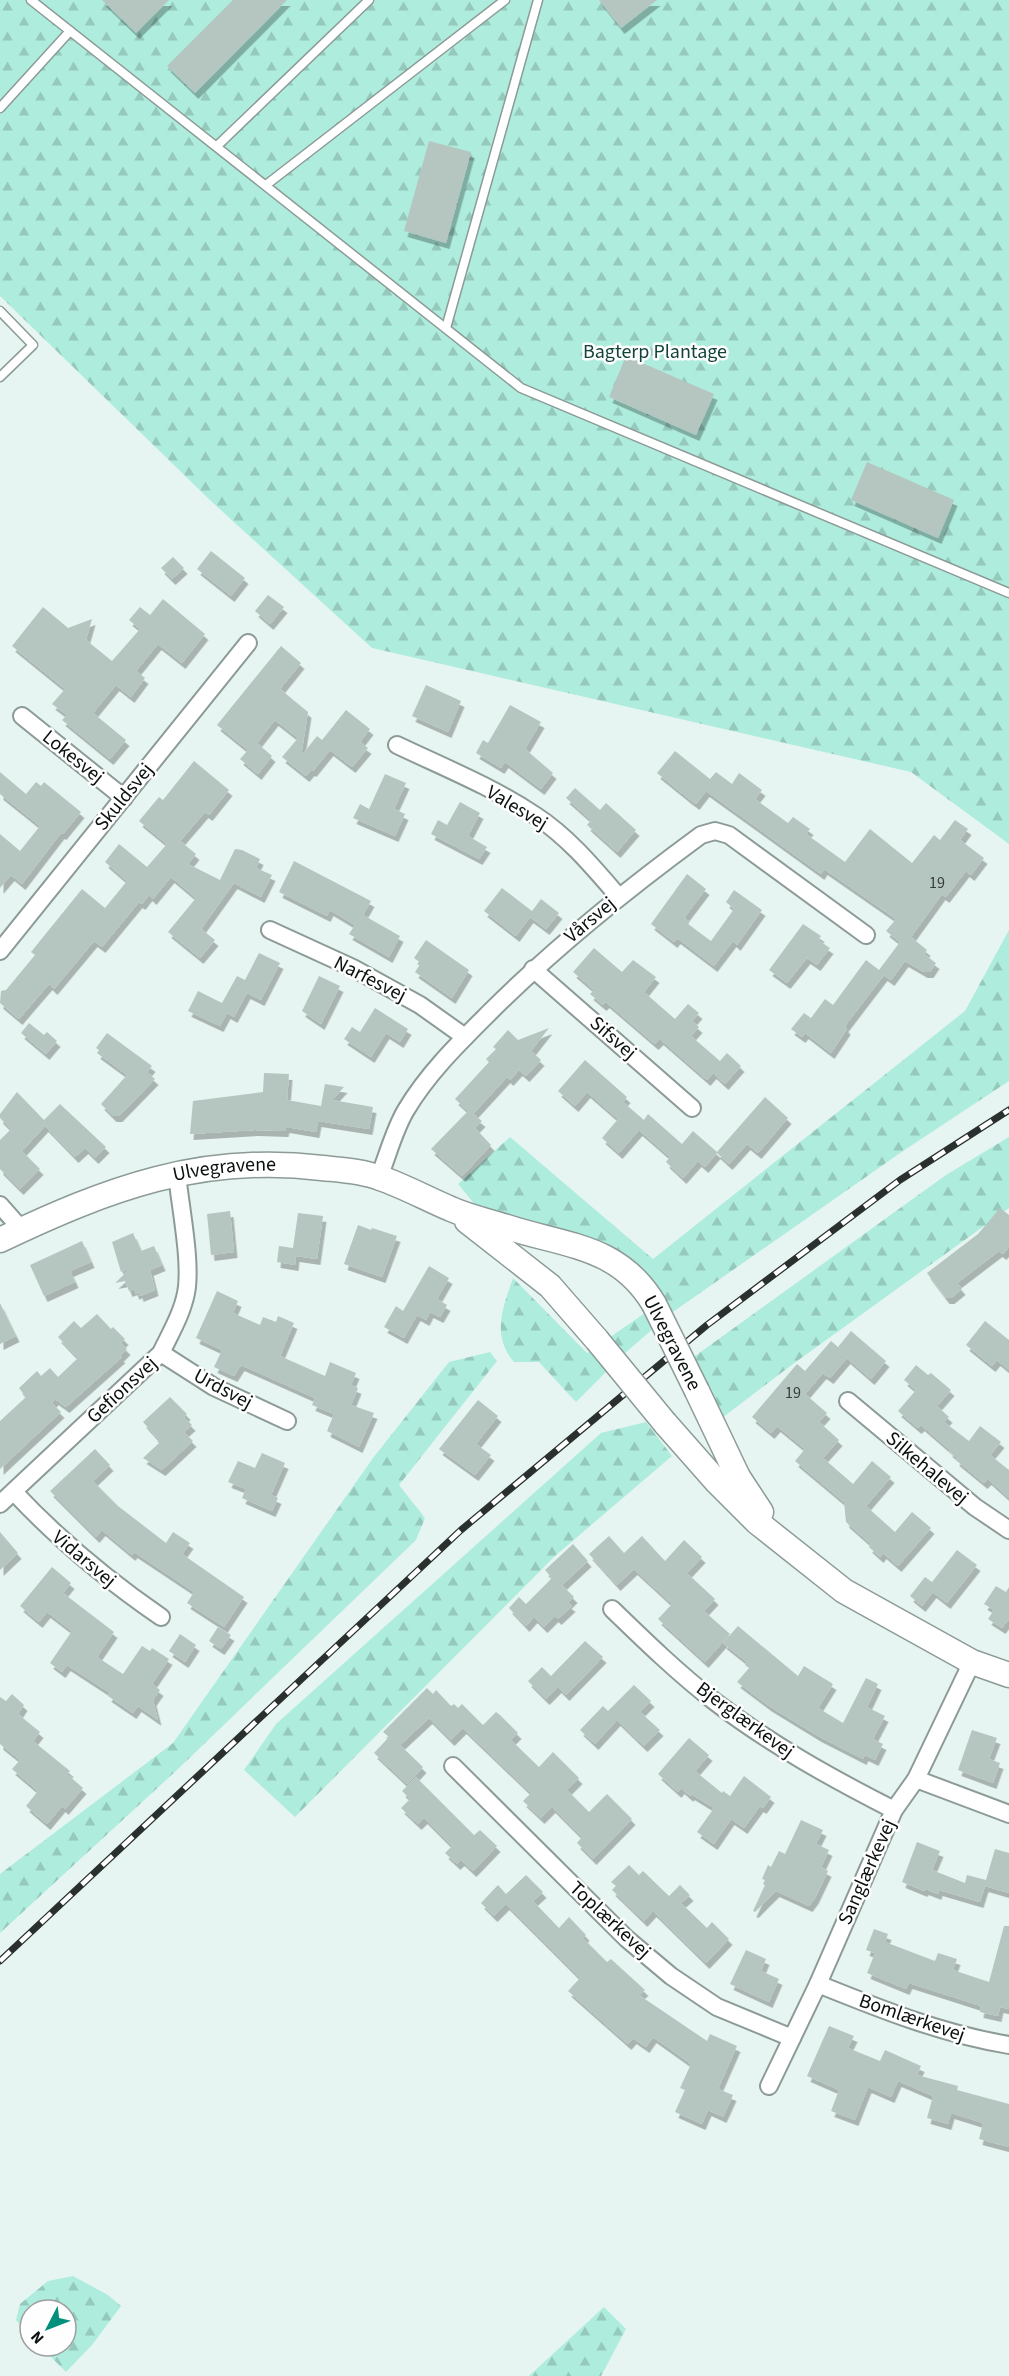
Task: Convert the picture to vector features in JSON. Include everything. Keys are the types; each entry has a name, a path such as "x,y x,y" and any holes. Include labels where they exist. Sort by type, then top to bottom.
{"street":[{"name":"Skuldsvej","path":"0,951 248,643"},
{"name":"Lokesvej","path":"22,716 124,798"},
{"name":"Valesvej","path":"397,745 537,816 580,852 618,896"},
{"name":"Vårsvej","path":"379,1177 406,1111 432,1072 533,969 618,896 701,835 715,831 729,835 866,935"},
{"name":"Narfesvej","path":"270,930 353,968 410,1000 465,1037"},
{"name":"Sifsvej","path":"533,969 692,1108"},
{"name":"Ulvegravene","path":"0,1240 127,1186 177,1173 212,1167 253,1164 301,1165 379,1177 453,1210 519,1231 585,1247 618,1263 645,1288 738,1477 788,1547"},
{"name":"Gefionsvej","path":"0,1504 161,1353 177,1321 186,1293 186,1256 177,1173"},
{"path":"0,1205 22,1230"},
{"name":"Ulvegravene","path":"453,1210 550,1286 665,1423 717,1482 757,1522 844,1591 972,1662 1009,1675"},
{"name":"Urdsvej","path":"161,1353 214,1387 287,1421"},
{"name":"Silkehalevej","path":"848,1401 975,1507 1009,1530"},
{"name":"Vidarsvej","path":"14,1492 83,1560 121,1590 161,1617"},
{"name":"Bjerglærkevej","path":"612,1609 662,1657 714,1700 765,1737 832,1779 894,1810"},
{"name":"Sanglærkevej","path":"769,2086 818,1984 894,1810 916,1779 972,1662"},
{"name":"Toplærkevej","path":"453,1766 627,1939 671,1976 717,2007 792,2038"},
{"path":"916,1779 1009,1815"},
{"name":"Bomlærkevej","path":"818,1984 893,2014 975,2039 1009,2045"}],"lane":[{"path":"31,0 521,388 1009,593"},
{"path":"217,146 369,0"},
{"path":"266,185 505,0"},
{"path":"446,328 538,0"},
{"path":"0,108 70,31"},
{"path":"0,311 33,345 0,377"}],"green space":[{"name":"Bagterp Plantage","path":"0,0 1009,0 1009,844 911,772 372,648 212,502 0,296"},
{"path":"1009,930 1009,1081 903,1151 670,1314 624,1354 576,1402 539,1362 514,1362 507,1352 501,1331 503,1311 513,1278 587,1353 661,1302 643,1275 481,1212 458,1184 510,1137 653,1259 965,1011"},
{"path":"1009,1137 1009,1208 718,1421 691,1359 946,1175"},
{"path":"490,1352 497,1361 399,1485 425,1518 416,1540 178,1769 0,1933 0,1874 173,1743 373,1458 449,1362"},
{"path":"646,1422 672,1456 555,1556 295,1817 244,1770 276,1724 601,1433"},
{"path":"73,2276 108,2295 121,2306 92,2345 66,2372 52,2358 78,2358 78,2298 27,2298 48,2281"},
{"path":"604,2307 626,2329 601,2376 529,2376"}],"building":[{"path":"102,0 169,0 136,33"},
{"path":"233,0 287,0 195,93 167,66"},
{"path":"599,0 657,0 621,28"},
{"path":"429,141 471,152 446,243 404,231"},
{"path":"626,356 714,394 696,435 609,397"},
{"path":"867,462 954,500 938,538 851,500"},
{"path":"211,551 245,578 231,596 197,569"},
{"path":"173,557 184,568 172,579 161,568"},
{"path":"268,595 284,607 270,624 255,611"},
{"path":"163,599 205,634 182,663 158,644 136,671 145,678 131,697 116,685 93,713 126,740 110,759 62,720 67,715 52,704 65,689 12,646 43,607 68,628 92,619 86,640 112,661 140,629 129,620 140,607 150,615"},
{"path":"281,646 301,663 280,689 308,712 301,756 317,736 322,740 346,710 370,729 360,742 368,748 352,767 330,750 306,776 282,757 298,738 275,720 257,743 272,756 258,774 240,759 248,750 217,725"},
{"path":"426,685 461,701 448,732 412,716"},
{"path":"510,705 541,722 525,749 553,773 541,789 505,762 501,768 476,753 483,740 488,743"},
{"path":"675,751 710,779 716,772 732,784 739,773 762,790 755,799 788,823 793,817 810,829 806,834 845,862 870,829 912,863 934,835 940,840 955,820 968,829 960,840 984,858 971,875 966,871 946,897 942,894 911,937 927,950 924,954 936,963 930,972 924,972 905,961 891,980 884,975 845,1026 847,1029 831,1053 805,1033 802,1037 791,1029 804,1013 811,1018 825,999 833,1005 866,960 879,970 900,942 886,931 896,919 824,869 821,874 706,791 696,804 688,798 657,773"},
{"path":"194,761 229,790 209,815 205,812 180,841 196,854 188,864 220,880 235,849 242,850 260,859 256,868 272,875 261,897 234,883 201,929 215,940 200,958 168,932 196,898 171,877 153,899 149,895 142,904 139,902 102,947 94,941 54,989 49,984 19,1019 0,1003 1,991 6,990 35,955 31,952 82,889 105,908 127,881 105,862 119,844 147,867 167,844 139,821 159,797 163,800"},
{"path":"0,772 26,794 36,782 41,786 44,782 81,812 63,834 61,833 22,884 11,875 0,888 0,834 20,851 40,826 0,794"},
{"path":"385,774 406,783 394,809 405,814 395,836 353,818 360,804 369,809"},
{"path":"575,788 600,810 606,803 636,830 617,852 587,825 591,820 566,798"},
{"path":"460,802 480,813 468,836 487,847 479,859 431,834 438,820 447,825"},
{"path":"294,861 371,901 363,915 400,936 389,957 349,934 355,925 330,910 327,916 279,892"},
{"path":"687,874 706,889 684,918 690,922 688,924 711,941 734,909 726,902 734,890 762,910 737,945 733,941 714,966 677,938 674,942 651,924"},
{"path":"502,888 532,911 541,899 559,913 546,929 530,917 516,936 484,911"},
{"path":"803,924 821,936 818,940 830,948 817,965 807,958 787,983 769,970"},
{"path":"426,940 469,970 452,998 415,972 421,963 414,958"},
{"path":"594,948 622,972 633,960 656,977 644,992 675,1019 688,1004 699,1013 692,1021 699,1027 691,1036 720,1061 727,1053 741,1066 725,1084 713,1073 707,1080 660,1039 655,1044 606,1002 603,1005 590,994 594,990 573,972"},
{"path":"259,953 280,963 261,1000 247,993 234,1017 227,1013 220,1026 188,1011 198,991 222,1003 237,976 245,980"},
{"path":"319,976 340,986 321,1024 302,1011"},
{"path":"375,1008 408,1029 400,1042 386,1033 371,1057 344,1039 352,1027 360,1032"},
{"path":"29,1023 44,1035 47,1032 57,1041 46,1054 21,1033"},
{"path":"549,1028 531,1051 541,1060 526,1076 519,1070 510,1080 507,1077 473,1114 482,1121 475,1128 491,1145 462,1176 431,1149 468,1111 455,1099 489,1062 486,1059 496,1049 493,1047 508,1030 518,1040"},
{"path":"107,1033 152,1066 147,1072 155,1079 119,1116 113,1116 101,1104 127,1075 97,1053 99,1050 96,1048"},
{"path":"585,1060 627,1097 623,1102 644,1120 648,1114 682,1144 693,1131 717,1152 765,1097 788,1118 758,1153 747,1144 729,1164 717,1153 705,1167 698,1161 683,1178 666,1162 670,1157 639,1130 619,1153 602,1138 618,1119 587,1092 575,1106 558,1091"},
{"path":"264,1073 289,1074 287,1100 321,1106 325,1084 344,1087 332,1100 373,1107 369,1129 318,1121 316,1132 286,1127 285,1131 255,1130 190,1134 193,1101 263,1092"},
{"path":"17,1092 44,1120 60,1104 106,1147 95,1158 85,1148 75,1157 45,1126 22,1151 40,1169 20,1189 0,1169 0,1140 11,1129 0,1118 0,1114"},
{"path":"1000,1208 1009,1215 1009,1247 1003,1254 999,1251 957,1283 962,1289 951,1298 946,1298 927,1273 978,1234"},
{"path":"230,1211 234,1252 211,1255 207,1214"},
{"path":"298,1213 323,1216 317,1259 296,1256 295,1265 277,1262 279,1246 293,1248"},
{"path":"358,1225 397,1236 382,1277 344,1264"},
{"path":"133,1233 141,1251 154,1246 162,1265 150,1270 155,1290 140,1296 139,1292 136,1294 134,1289 129,1291 125,1281 115,1283 132,1267 121,1272 112,1242"},
{"path":"82,1241 91,1262 70,1271 75,1282 44,1296 30,1265"},
{"path":"429,1266 449,1278 437,1299 447,1305 440,1317 430,1312 426,1320 417,1315 404,1338 384,1327 396,1306 403,1311"},
{"path":"217,1291 238,1301 233,1313 260,1325 263,1317 276,1322 278,1316 294,1323 280,1356 325,1376 330,1362 356,1373 351,1385 358,1388 351,1405 374,1413 359,1447 327,1431 334,1414 312,1405 315,1398 241,1365 234,1376 214,1367 222,1350 196,1338"},
{"path":"0,1303 16,1336 0,1344"},
{"path":"97,1314 111,1329 113,1327 125,1339 121,1343 127,1349 120,1356 122,1357 66,1407 55,1399 52,1403 61,1412 0,1469 0,1421 26,1397 19,1388 37,1371 41,1376 50,1368 58,1377 78,1358 58,1337 74,1321 81,1328"},
{"path":"985,1321 1009,1340 1009,1370 997,1360 992,1366 966,1345"},
{"path":"851,1331 886,1361 871,1379 847,1358 830,1378 823,1373 805,1394 827,1413 819,1422 839,1440 823,1458 853,1484 872,1461 891,1477 866,1506 895,1532 912,1512 931,1528 898,1566 883,1553 880,1557 869,1547 871,1544 846,1522 844,1502 795,1461 805,1449 777,1426 771,1433 752,1417 797,1364 805,1371 831,1341 838,1347"},
{"path":"916,1365 928,1375 931,1373 951,1390 937,1406 949,1417 944,1422 969,1441 980,1426 1001,1442 990,1455 1009,1470 1009,1498 988,1479 984,1483 956,1460 957,1458 950,1450 921,1425 918,1428 898,1411 916,1390 904,1380"},
{"path":"170,1397 187,1414 184,1417 192,1425 184,1432 193,1441 162,1470 143,1458 159,1443 157,1441 159,1440 143,1422"},
{"path":"478,1400 498,1416 476,1444 491,1455 475,1475 439,1449"},
{"path":"95,1449 110,1465 93,1481 118,1506 166,1543 173,1532 190,1543 182,1554 244,1597 224,1627 187,1603 194,1592 134,1552 132,1555 102,1530 96,1537 50,1491"},
{"path":"262,1453 285,1463 271,1495 278,1498 272,1511 242,1498 246,1489 228,1482 238,1461 255,1468"},
{"path":"0,1532 18,1553 0,1570"},
{"path":"609,1536 624,1553 642,1536 665,1561 684,1540 702,1557 687,1573 715,1599 704,1611 730,1634 705,1662 658,1619 672,1604 634,1569 617,1585 589,1554"},
{"path":"573,1544 588,1561 562,1585 574,1597 568,1603 572,1606 558,1619 555,1616 544,1627 534,1617 526,1626 509,1608 519,1597 526,1604 552,1578 545,1570"},
{"path":"957,1550 977,1565 947,1603 933,1592 922,1606 910,1596 925,1577 932,1582"},
{"path":"52,1567 71,1583 63,1593 114,1632 97,1657 123,1674 142,1646 150,1651 152,1648 169,1659 152,1684 160,1690 153,1700 158,1720 138,1706 133,1713 108,1696 110,1693 67,1665 62,1672 50,1663 72,1631 47,1612 39,1622 20,1606"},
{"path":"996,1586 1006,1592 1009,1587 1009,1621 1002,1628 988,1619 994,1610 984,1604"},
{"path":"738,1626 798,1676 804,1666 833,1684 818,1708 843,1723 866,1678 878,1684 867,1707 885,1716 873,1739 883,1744 875,1760 865,1755 863,1759 818,1736 769,1706 737,1682 749,1668 745,1665 747,1662 723,1643"},
{"path":"218,1627 231,1635 221,1649 209,1641"},
{"path":"180,1634 196,1645 185,1662 169,1651"},
{"path":"585,1641 603,1657 566,1695 558,1687 546,1699 528,1681 542,1667 551,1676"},
{"path":"634,1685 651,1701 640,1712 660,1730 644,1746 617,1720 595,1744 580,1730 603,1706 608,1711"},
{"path":"427,1688 433,1694 436,1690 451,1706 454,1704 458,1708 462,1704 483,1725 496,1712 518,1733 511,1740 539,1767 553,1752 579,1778 567,1790 589,1812 607,1794 632,1819 593,1859 577,1843 582,1837 552,1807 541,1818 523,1801 531,1793 463,1728 451,1740 429,1718 400,1745 423,1767 407,1784 374,1753 389,1737 383,1732"},
{"path":"12,1694 24,1705 18,1714 40,1732 33,1741 70,1771 67,1774 83,1788 65,1809 62,1806 47,1824 26,1806 38,1791 12,1769 20,1760 0,1744 0,1697 6,1701"},
{"path":"972,1730 997,1738 989,1759 1000,1763 993,1783 958,1770"},
{"path":"689,1738 709,1755 695,1771 722,1793 723,1791 730,1796 744,1776 771,1797 763,1808 760,1806 744,1828 731,1819 714,1844 697,1832 714,1808 691,1794 690,1796 681,1788 678,1792 658,1774"},
{"path":"416,1777 474,1835 480,1830 497,1846 473,1871 461,1860 457,1864 445,1853 452,1846 424,1818 418,1824 401,1808 410,1799 402,1791"},
{"path":"801,1820 823,1830 816,1844 829,1850 821,1867 828,1871 815,1898 809,1906 776,1891 755,1912 753,1911 765,1885 763,1884 765,1880 762,1879 768,1865 771,1867 779,1851 785,1854"},
{"path":"917,1842 940,1851 932,1870 965,1883 967,1875 986,1880 995,1849 1009,1853 1009,1893 985,1886 980,1902 939,1890 938,1894 925,1889 924,1891 902,1882"},
{"path":"629,1865 639,1875 643,1871 669,1896 680,1885 690,1895 681,1903 707,1928 712,1922 729,1939 706,1963 653,1911 644,1921 612,1890 616,1886 611,1882"},
{"path":"526,1875 543,1892 533,1901 559,1928 569,1917 586,1935 583,1938 607,1962 611,1959 645,1990 639,1995 707,2041 710,2034 737,2046 718,2089 733,2095 723,2117 708,2110 702,2124 675,2112 685,2090 680,2088 691,2064 653,2037 646,2047 633,2038 628,2044 568,1991 580,1978 506,1904 494,1916 481,1903 498,1885 506,1894"},
{"path":"1004,1926 1009,1926 1009,2009 1000,2007 998,2016 980,2012 981,2006 909,1983 906,1989 867,1973 875,1953 866,1950 874,1929 888,1934 885,1942 935,1961 938,1953 957,1959 953,1970 989,1982"},
{"path":"746,1950 766,1959 761,1971 779,1979 769,2002 730,1984"},
{"path":"829,2026 854,2036 848,2048 880,2061 885,2050 921,2066 917,2075 958,2086 957,2090 1009,2104 1009,2147 979,2139 983,2123 951,2113 948,2124 927,2118 933,2096 898,2081 891,2097 868,2087 855,2120 831,2111 839,2090 807,2076"}],"railway":[{"path":"0,1961 461,1530 707,1325 900,1180 1009,1110"}]}
